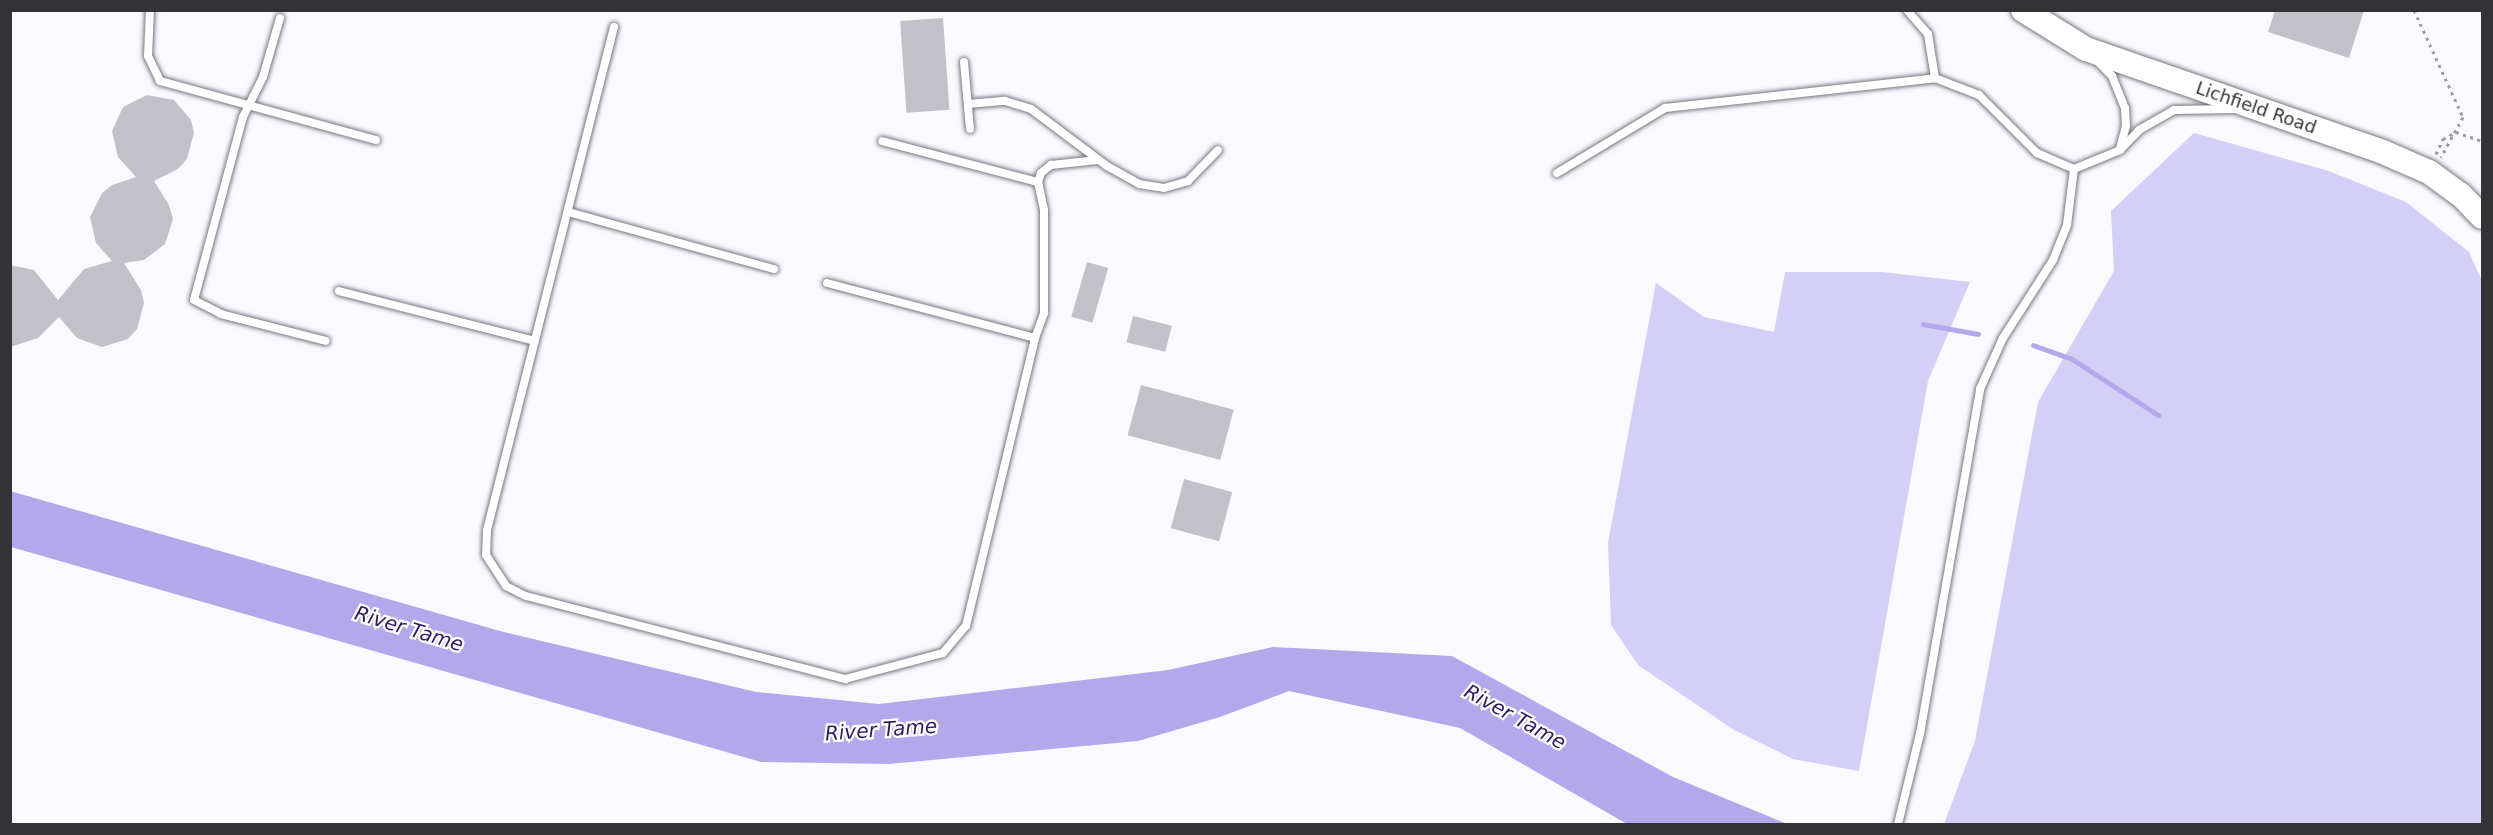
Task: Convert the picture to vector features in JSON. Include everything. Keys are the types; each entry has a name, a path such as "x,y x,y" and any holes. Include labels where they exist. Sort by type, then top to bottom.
{"highway":[{"name":"Lichfield Road","path":"2023,10 2086,49 2383,152 2429,172 2461,195 2482,217"}],"lane":[{"path":"150,10 148,56 160,81 376,140"},
{"path":"1907,10 1928,34 1935,78"},
{"path":"280,18 263,77 249,106 194,300 220,314 326,341"},
{"path":"614,27 487,530 486,555 506,586 526,596 845,679 943,652 966,626 1035,338 1044,313 1044,210 1038,182 1041,173 1052,165 1098,160"},
{"path":"2086,49 2112,76 2125,108 2126,126 2120,150"},
{"path":"964,62 970,129"},
{"path":"1557,173 1665,108 1935,78 1979,94 2037,153 2074,169 2120,150 2139,130 2174,110 2255,108"},
{"path":"968,104 1005,101 1031,109 1098,160 1139,184 1164,188 1188,181 1218,150"},
{"path":"882,141 1038,182"},
{"path":"1898,825 1920,734 1980,389 2003,338 2053,260 2067,225 2074,169"},
{"path":"568,212 774,269"},
{"path":"827,283 1035,338"},
{"path":"339,291 535,341"}],"path":[{"path":"2414,10 2463,117 2456,132 2429,172"},
{"path":"2429,172 2443,139 2456,132 2482,141"}],"shaded area":[{"path":"2194,133 2329,171 2406,202 2469,252 2482,281 2482,824 1944,824 1975,741 2038,402 2114,271 2111,211"},
{"path":"1785,272 1882,272 1970,282 1928,381 1859,771 1793,759 1734,730 1638,665 1611,625 1608,543 1656,283 1704,317 1774,332"}],"water":[{"name":"River Tame","path":"10,491 500,631 756,692 879,704 1168,670 1273,647 1452,656 1673,777 1787,824 1627,824 1460,728 1289,691 1220,717 1138,741 889,764 761,762 11,547"}],"building":[{"path":"2275,10 2364,10 2349,58 2268,32"},
{"path":"943,18 949,110 907,113 900,21"},
{"path":"147,95 174,100 191,120 194,133 187,159 178,169 154,181 169,205 173,219 165,244 144,260 124,263 141,290 144,303 137,329 128,339 102,347 77,338 59,317 38,338 10,347 10,265 34,270 58,300 84,269 112,261 96,243 90,217 102,193 112,185 136,177 118,157 112,131 123,107"},
{"path":"1087,262 1108,268 1092,323 1071,317"},
{"path":"1133,316 1172,326 1165,352 1126,342"},
{"path":"1141,385 1234,410 1220,460 1128,435"},
{"path":"1184,479 1232,492 1219,541 1171,528"}],"waterway":[{"path":"1923,324 1978,334"},
{"path":"2033,345 2072,359 2158,415"}]}
